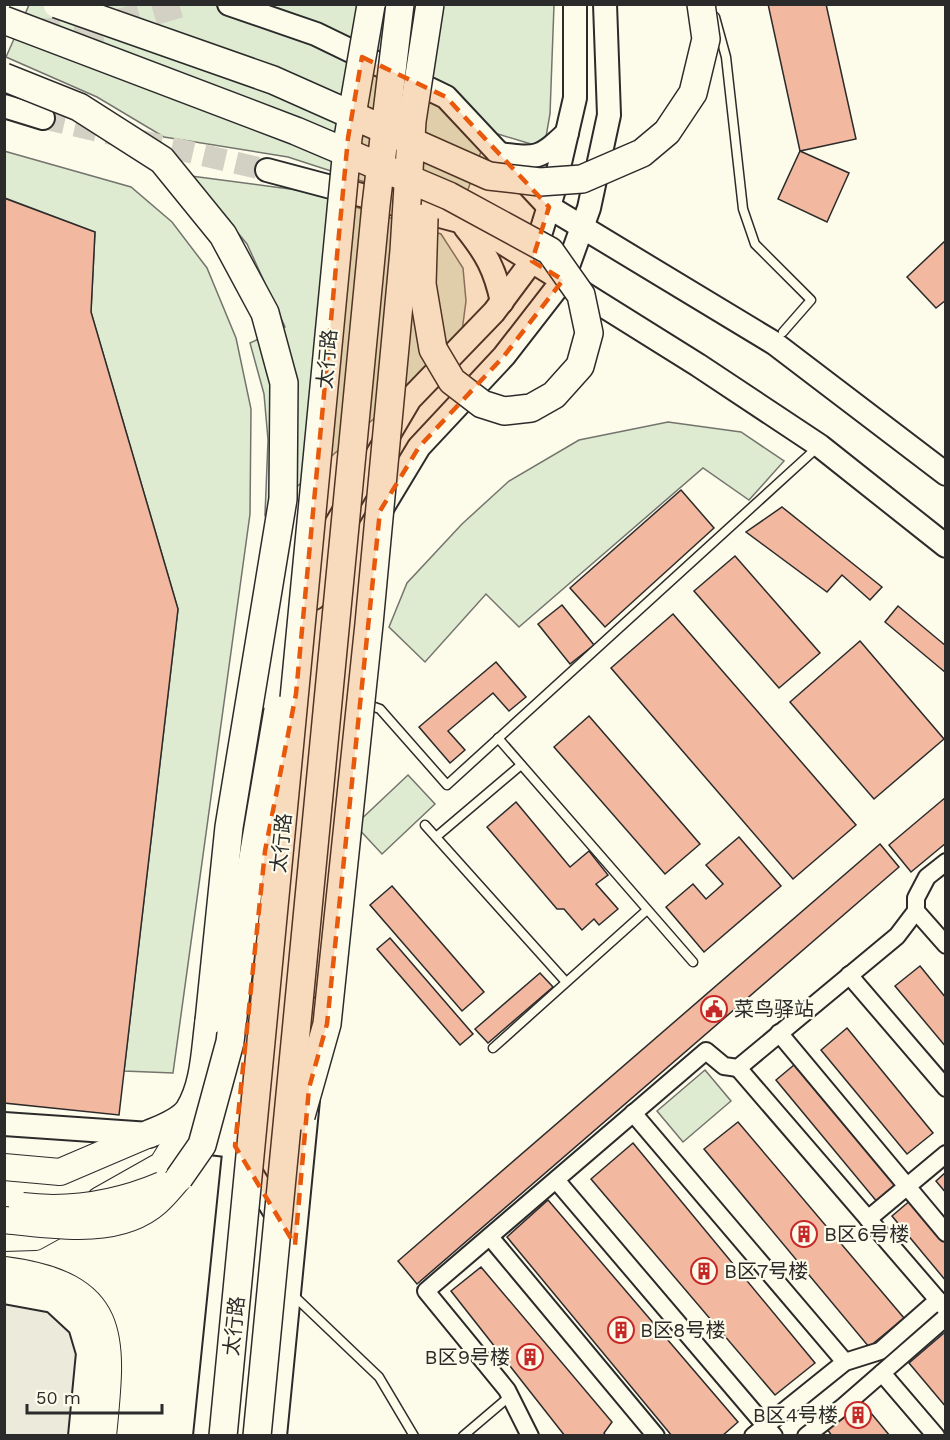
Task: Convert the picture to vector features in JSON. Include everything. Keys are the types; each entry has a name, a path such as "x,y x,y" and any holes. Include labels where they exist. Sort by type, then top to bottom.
{"highway":[{"path":"57,4 273,80 489,176 540,182 582,178 642,153 667,132 693,93 706,39 701,4"},
{"name":"太行路","path":"223,1436 348,138 371,4"},
{"name":"太行路","path":"257,1436 372,253 400,4"},
{"path":"282,1184 327,1024 357,751 417,91 431,6"},
{"path":"4,20 296,130 417,182 428,186 450,196 550,251 581,295 590,333 580,366 554,395 531,408 504,411 482,404 452,381 433,349 422,284 425,193 425,183 425,172 429,118 417,91"},
{"path":"4,77 79,107 162,160 223,235 265,313 284,383 283,499 229,827 203,1073 190,1108 166,1127 149,1134"},
{"path":"179,1178 202,1145 230,1042 254,853 278,709 309,559"},
{"path":"208,1022 235,1146"}],"main road":[{"path":"230,4 316,34 446,97 549,207 775,341 945,474"},
{"path":"205,1436 266,851 325,543 410,399 502,302 532,261 549,207 575,98 575,4"},
{"path":"275,1436 291,1294 343,698 347,619 366,535 419,447 504,356 563,280 589,208 609,114 605,4"},
{"path":"4,106 43,118"},
{"path":"499,154 525,158 545,154 567,133"},
{"path":"267,170 474,225 820,446 945,546"},
{"path":"460,221 487,254 498,281 502,302"},
{"path":"4,1238 35,1237 162,1165 178,1138 190,1108"},
{"path":"4,1124 149,1134 235,1146"},
{"path":"4,1167 60,1172 149,1134"},
{"path":"235,1146 295,1245"},
{"path":"4,1203 39,1208 101,1205 140,1195 179,1178"},
{"path":"4,1220 79,1228 130,1218 156,1203 179,1178"},
{"path":"4,1270 61,1282 88,1300 105,1328 108,1382 103,1436"},
{"path":"4,1292 53,1301 80,1326 88,1353 80,1436"}],"street":[{"path":"738,1068 897,936 916,911 916,898 927,877 945,862"},
{"path":"916,911 945,945"},
{"path":"849,975 945,1088"},
{"path":"779,1033 945,1233"},
{"path":"530,1436 510,1396 426,1291 706,1051 724,1066 738,1068 942,1304 880,1351 845,1362 770,1430 753,1436"},
{"path":"633,1113 845,1362"},
{"path":"868,1219 945,1154"},
{"path":"556,1180 770,1430"},
{"path":"490,1237 656,1436"},
{"path":"810,1434 945,1317"},
{"path":"882,1373 936,1436"}],"lane":[{"path":"712,4 726,57 743,209 756,244 811,300 775,341"},
{"path":"343,698 380,709 447,785 820,446"},
{"path":"498,738 693,962"},
{"path":"436,837 521,765"},
{"path":"425,825 566,982"},
{"path":"493,1048 647,910"},
{"path":"291,1294 379,1377 414,1436"},
{"path":"463,1436 510,1396"}],"highlighted area":[{"path":"362,57 446,97 549,207 532,261 563,280 504,356 419,447 380,511 327,1024 309,1088 295,1245 235,1146 265,851 296,694 348,138"}],"green space":[{"path":"29,5 554,5 550,114 544,148 488,131 460,213 288,157 164,137 97,97 6,57"},
{"path":"4,151 131,187 172,222 207,268 236,338 251,409 250,514 173,1073 124,1071 178,609 91,312 95,232 5,198"},
{"path":"191,176 305,191 441,234 463,268 466,301 459,354 404,392 265,515 268,440 264,394 250,343 285,327 247,244"},
{"path":"668,422 741,432 784,461 749,500 703,468 519,627 486,594 425,662 389,627 407,583 462,524 509,481 579,440"},
{"path":"408,775 435,804 382,854 355,825"},
{"path":"705,1070 731,1101 683,1142 657,1111"}],"shaded area":[{"path":"5,1300 45,1305 66,1325 78,1346 74,1435 5,1436"}],"building":[{"path":"768,4 826,4 856,139 800,151"},
{"path":"800,151 849,173 827,222 778,199"},
{"path":"4,198 95,232 91,312 178,609 119,1115 4,1103"},
{"path":"946,240 946,300 936,308 907,277"},
{"path":"681,490 714,528 605,627 570,588"},
{"path":"782,507 882,587 870,600 842,575 827,592 746,532"},
{"path":"735,556 820,653 779,688 694,591"},
{"path":"562,605 594,645 570,664 538,624"},
{"path":"898,606 946,646 946,673 885,622"},
{"path":"673,614 856,825 793,879 611,668"},
{"path":"860,641 944,739 874,799 790,702"},
{"path":"496,662 526,697 509,711 493,693 448,731 465,750 450,763 419,727"},
{"path":"589,716 700,844 665,874 554,747"},
{"path":"946,797 946,843 911,872 889,845"},
{"path":"516,802 570,867 589,851 608,875 596,884 618,909 599,925 594,919 582,930 564,909 557,909 487,827"},
{"path":"739,837 781,886 704,952 666,907 693,884 706,899 723,884 706,865"},
{"path":"880,844 899,867 417,1284 398,1261"},
{"path":"392,886 484,992 462,1011 370,905"},
{"path":"390,938 473,1034 460,1045 377,949"},
{"path":"920,966 946,998 946,1047 895,986"},
{"path":"540,973 553,987 488,1043 475,1029"},
{"path":"847,1028 933,1133 907,1154 821,1050"},
{"path":"794,1065 897,1187 878,1203 776,1080"},
{"name":"B区6号楼","path":"738,1122 904,1318 869,1347 704,1149"},
{"name":"B区7号楼","path":"633,1143 815,1363 775,1395 591,1179"},
{"path":"946,1172 946,1193 936,1181"},
{"path":"912,1199 946,1240 946,1281 892,1216"},
{"name":"B区8号楼","path":"548,1200 738,1422 722,1436 672,1436 507,1237"},
{"name":"B区9号楼","path":"481,1267 612,1422 604,1433 606,1436 565,1436 451,1291"},
{"path":"944,1333 946,1335 946,1407 909,1363"},
{"name":"B区4号楼","path":"861,1401 890,1436 832,1436 827,1429"}],"tunnel":[{"path":"33,32 95,30 180,4"},
{"path":"43,118 267,170"}],"place":[{"name":"菜鸟驿站","path":"714,1009"},
{"name":"B区6号楼","path":"804,1234"},
{"name":"B区7号楼","path":"704,1271"},
{"name":"B区8号楼","path":"621,1330"},
{"name":"B区9号楼","path":"530,1357"},
{"name":"B区4号楼","path":"858,1415"}]}
